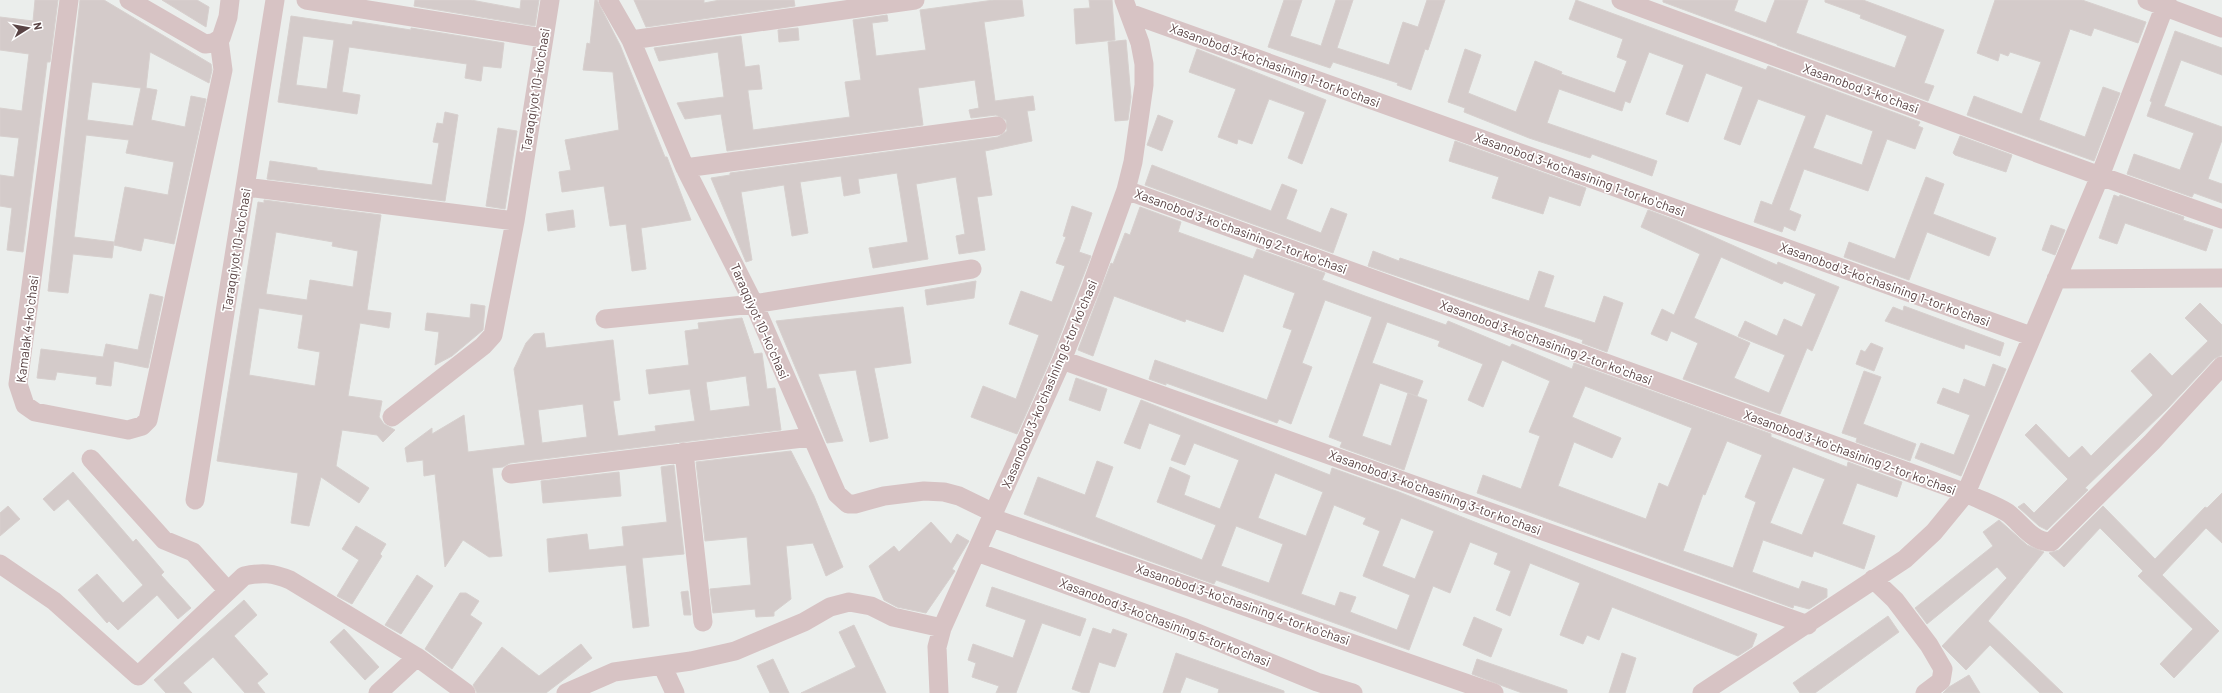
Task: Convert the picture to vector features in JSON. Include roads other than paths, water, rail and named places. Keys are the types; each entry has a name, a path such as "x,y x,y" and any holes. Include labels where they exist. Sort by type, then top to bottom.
{"street":[{"name":"Kamalak 4-koʻchasi","path":"69,0 18,384 25,405 35,412 117,429 136,428 148,420 223,70 219,40"},
{"path":"129,0 201,42 209,44 219,40 228,17 230,0"},
{"name":"Taraqqiyot 10-koʻchasi","path":"195,500 275,0"},
{"path":"306,0 543,38"},
{"name":"Taraqqiyot 10-koʻchasi","path":"392,417 448,375 483,346 493,335 515,221 550,0"},
{"name":"Taraqqiyot 10-koʻchasi","path":"608,0 630,40 685,168 754,304 811,438 837,494 848,504 865,502 892,495 924,491 944,492 959,496 993,515"},
{"path":"630,40 915,0"},
{"name":"Xasanobod 3-koʻchasi","path":"1621,0 2100,176 2222,219"},
{"path":"2147,0 2166,3 2222,28"},
{"path":"1702,693 1808,625 1905,558 1934,532 1966,493 2031,336 2100,176 2166,3"},
{"name":"Xasanobod 3-koʻchasining 8-tor koʻchasi","path":"938,693 937,647 942,628 1062,360 1091,287 1126,190 1133,162 1144,85 1144,64 1140,44 1127,6"},
{"name":"Xasanobod 3-koʻchasining 1-tor koʻchasi","path":"1127,6 2031,336"},
{"path":"685,168 997,126"},
{"path":"246,187 515,221"},
{"name":"Xasanobod 3-koʻchasining 2-tor koʻchasi","path":"1126,190 1966,493 2007,513 2038,539 2050,542 2152,442 2222,366"},
{"path":"605,319 754,304 972,269"},
{"path":"2056,279 2222,278"},
{"name":"Xasanobod 3-koʻchasining 3-tor koʻchasi","path":"1062,360 1808,625"},
{"path":"511,474 684,452 811,438"},
{"path":"684,452 703,622"},
{"path":"91,458 164,540 193,552 228,591"},
{"name":"Xasanobod 3-koʻchasining 4-tor koʻchasi","path":"993,515 1494,693"},
{"name":"Xasanobod 3-koʻchasining 5-tor koʻchasi","path":"976,552 1185,628 1317,682 1353,693"},
{"path":"0,564 54,601 138,676 244,576 260,572 276,574 290,580 417,657 466,693"},
{"path":"1873,579 1895,600 1929,645 1943,669 1941,681 1925,693"},
{"path":"566,693 614,672 691,661 734,651 804,622 830,607 849,602 871,606 893,617 942,628"},
{"path":"378,693 417,657"},
{"path":"662,665 675,693"}]}
